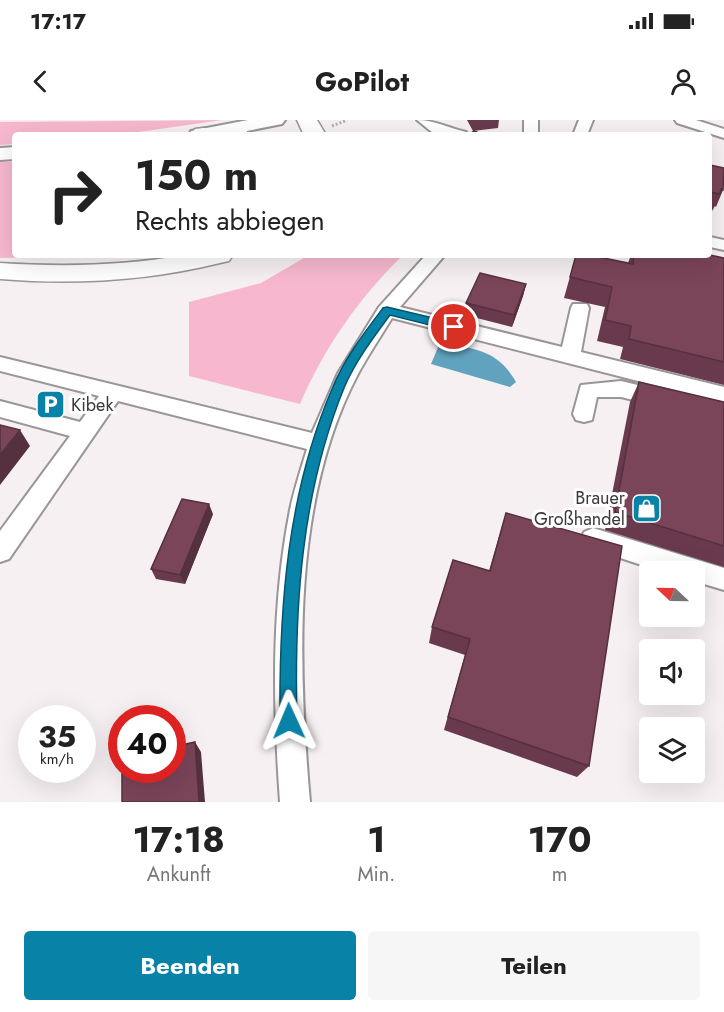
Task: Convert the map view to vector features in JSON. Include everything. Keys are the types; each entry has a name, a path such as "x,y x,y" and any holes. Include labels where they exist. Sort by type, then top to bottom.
{"highway":[{"path":"3,272 91,274 178,266 209,258"}],"main road":[{"path":"213,132 276,120"}],"street":[{"path":"424,120 438,129 450,132"},
{"path":"682,120 724,134"},
{"path":"295,802 289,743 287,656 300,520 319,443 338,388 361,346 387,310 433,258"},
{"path":"570,355 580,308"},
{"path":"387,310 724,395"},
{"path":"0,364 319,443"},
{"path":"584,414 588,390 621,389 724,414"},
{"path":"0,551 114,391"},
{"path":"0,409 85,432"},
{"path":"576,534 724,579"}],"shaded area":[{"path":"222,120 139,132 12,132 12,144 0,145 0,122"},
{"path":"0,162 12,162 12,258 0,258"},
{"path":"304,258 400,258 357,306 320,363 300,404 189,376 189,302 261,283"}],"water":[{"path":"451,344 481,351 497,359 516,382 510,387 431,364 439,345"}],"building":[{"path":"712,165 724,168 723,190 721,189 720,194 712,192"},
{"path":"712,255 724,258 724,362 629,339 631,326 605,320 612,287 570,277 575,258 604,258 633,264 634,258 712,258"},
{"path":"480,273 526,284 514,315 466,303"},
{"path":"639,382 724,402 724,546 615,512"},
{"path":"0,425 20,430 0,455"},
{"path":"182,499 209,504 180,575 151,569"},
{"path":"506,513 622,546 589,766 448,717 470,639 432,627 453,560 490,571"},
{"path":"195,742 199,802 122,802 122,783 186,783 186,744"}],"place":[{"name":"Kibek","path":"50,405"},
{"name":"Brauer Großhandel","path":"646,508"}],"route":[{"path":"289,721 287,656 296,541 306,488 338,388 361,346 387,310 454,327"}]}
